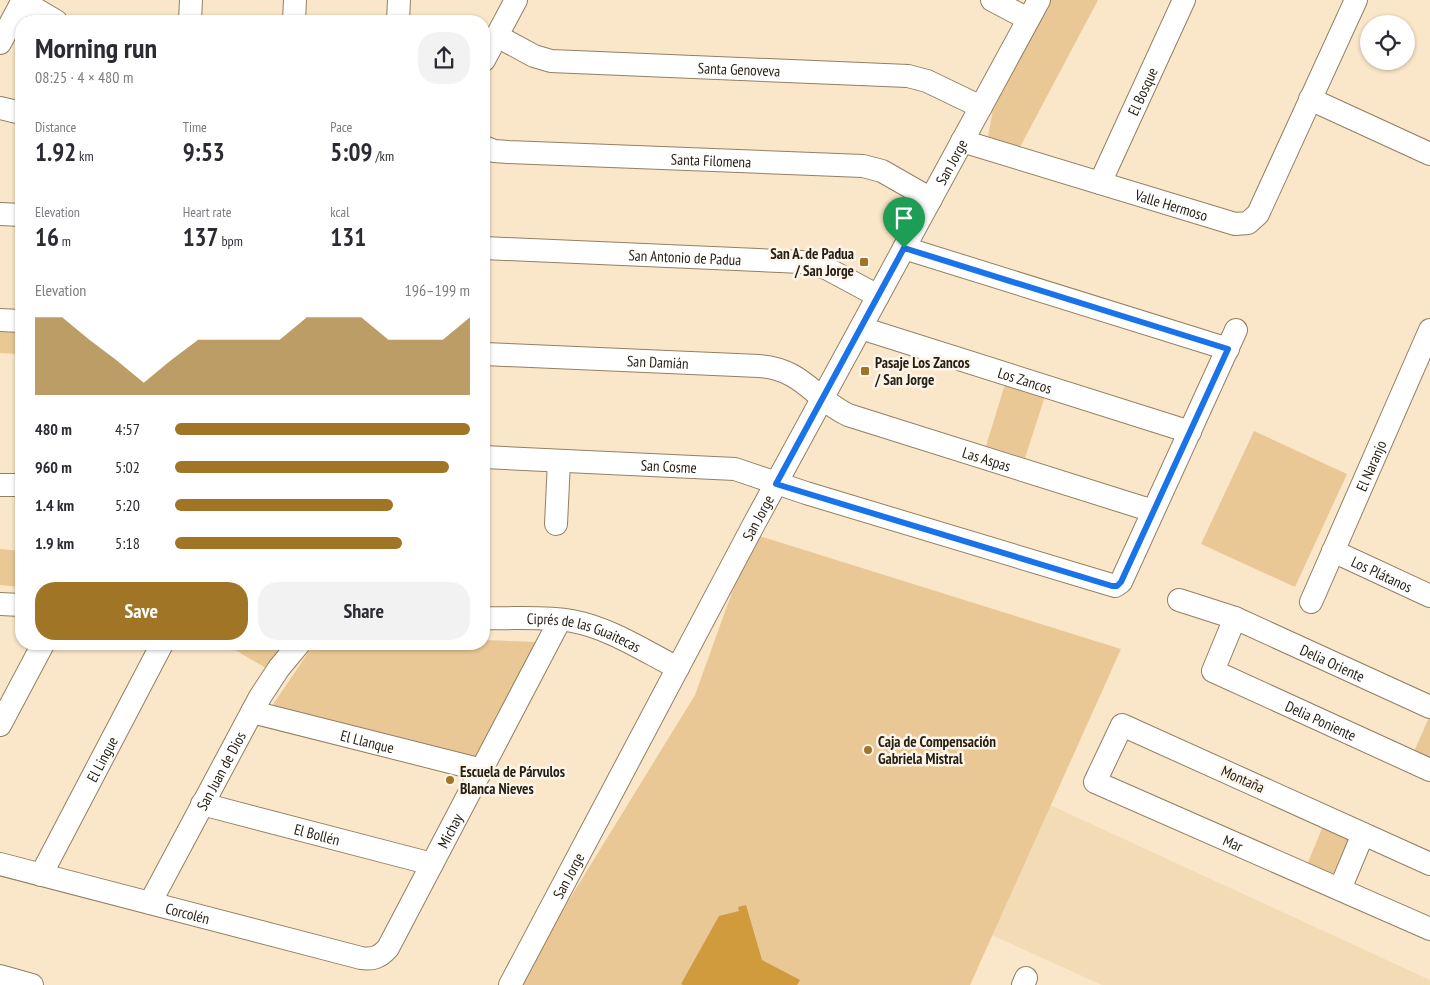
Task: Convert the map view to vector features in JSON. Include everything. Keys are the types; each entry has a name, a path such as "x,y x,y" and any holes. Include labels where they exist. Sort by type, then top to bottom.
{"street":[{"path":"0,43 23,0 47,15"},
{"path":"190,15 191,0"},
{"path":"294,15 295,0"},
{"path":"398,15 399,0"},
{"path":"490,47 516,0"},
{"path":"992,0 1034,10"},
{"name":"El Bosque","path":"1100,183 1184,0"},
{"name":"Valle Hermoso","path":"962,141 1235,224 1248,223 1258,214 1356,0"},
{"name":"San Jorge","path":"510,985 776,484 1034,10"},
{"name":"Santa Genoveva","path":"497,36 534,56 551,61 915,77 981,107"},
{"path":"1310,99 1430,154"},
{"path":"0,108 15,112"},
{"name":"Santa Filomena","path":"490,149 508,152 863,166 882,171 931,199"},
{"path":"0,214 15,215"},
{"name":"San Antonio de Padua","path":"490,248 802,262 826,268 878,296"},
{"path":"904,248 1232,339 1153,511"},
{"path":"0,320 15,321"},
{"name":"Los Zancos","path":"861,328 1190,432"},
{"name":"El Naranjo","path":"1311,602 1430,330"},
{"name":"San Damián","path":"490,354 768,367 789,374 809,386 823,398"},
{"name":"Las Aspas","path":"823,398 848,415 1153,511"},
{"name":"San Cosme","path":"490,457 735,469 776,484 1112,586 1117,586 1121,582 1153,511"},
{"path":"556,524 560,460"},
{"path":"0,485 15,485"},
{"name":"Los Plátanos","path":"1333,551 1430,596"},
{"name":"Delia Oriente","path":"1180,600 1235,618 1430,707"},
{"path":"0,604 15,605"},
{"name":"Ciprés de las Guaitecas","path":"490,618 560,620 586,624 600,629 678,668"},
{"name":"Delia Poniente","path":"1235,618 1213,671 1430,770"},
{"name":"Michay","path":"376,957 388,948 560,620"},
{"path":"0,725 40,650"},
{"name":"El Lingue","path":"41,875 159,650"},
{"name":"San Juan de Dios","path":"150,903 269,682 295,650"},
{"name":"El Llanque","path":"252,712 482,770"},
{"name":"Montaña","path":"1122,725 1430,864"},
{"name":"Mar","path":"1122,725 1095,782 1430,928"},
{"name":"El Bollén","path":"202,804 432,864"},
{"path":"1340,889 1363,834"},
{"name":"Corcolén","path":"0,864 361,958 369,959 376,957"},
{"path":"0,976 32,985"}],"shaded area":[{"path":"1049,0 1098,0 1020,147 988,137 993,109"},
{"path":"0,328 15,329 15,354 0,353"},
{"path":"1006,381 1046,393 1025,458 986,446"},
{"path":"1254,431 1347,474 1295,587 1201,544"},
{"name":"Caja de Compensación Gabriela Mistral","path":"753,534 1121,649 970,985 520,985 534,957 695,695"},
{"path":"0,549 15,550 15,586 0,585"},
{"path":"490,640 536,642 477,761 270,709 310,650 490,650"},
{"path":"235,650 282,650 266,668"},
{"path":"1430,715 1430,762 1413,754"},
{"path":"1050,805 1430,980 1430,985 1102,985 992,935"},
{"path":"1323,826 1349,837 1332,876 1307,865"},
{"path":"746,905 762,960 800,980 797,985 681,984 719,916 739,911 738,907"}],"place":[{"name":"San A. de Padua / San Jorge","path":"864,262"},
{"name":"Pasaje Los Zancos / San Jorge","path":"865,371"},
{"name":"Caja de Compensación Gabriela Mistral","path":"868,750"},
{"name":"Escuela de Párvulos Blanca Nieves","path":"450,780"}],"route":[{"path":"904,248 1228,349 1121,582 1117,586 776,484 904,248"}]}
